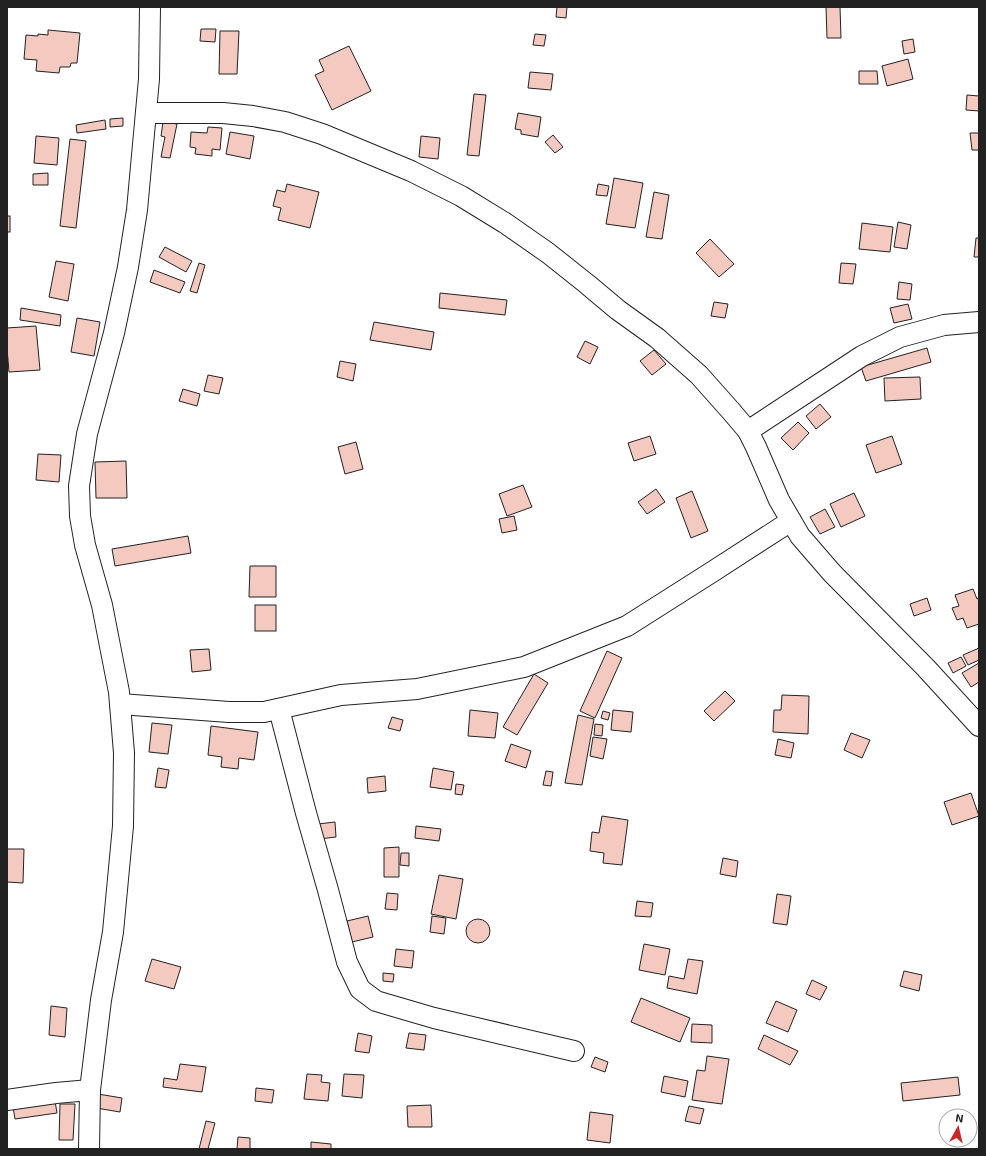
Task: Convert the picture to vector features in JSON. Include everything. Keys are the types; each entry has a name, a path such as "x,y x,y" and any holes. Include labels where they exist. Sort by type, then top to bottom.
{"street":[{"path":"89,1149 90,1090 101,1000 113,932 123,826 124,753 119,692 102,605 85,546 80,516 79,486 87,434 114,333 128,267 137,210 149,79 150,7"},
{"path":"146,112 223,113 254,116 285,122 322,134 411,170 461,196 505,223 548,253 618,310 657,338 699,375 748,431 779,500 800,536 832,573 926,668 979,726"},
{"path":"748,431 862,356 900,337 944,325 979,322"},
{"path":"120,704 229,712 264,712 341,696 417,689 524,667 627,626 791,521"},
{"path":"279,709 347,962 360,989 376,1001 412,1012 574,1051"},
{"path":"7,1100 90,1090"}],"building":[{"path":"557,7 567,7 566,18 556,17"},
{"path":"826,7 840,7 841,38 827,38"},
{"path":"201,29 216,29 215,42 200,41"},
{"path":"48,30 80,33 77,63 71,63 70,67 60,67 59,73 36,71 37,60 24,59 26,35 48,35"},
{"path":"220,31 239,31 237,74 219,74"},
{"path":"535,34 546,35 544,46 533,45"},
{"path":"913,39 915,52 904,54 902,41"},
{"path":"349,46 371,91 332,110 315,75 324,71 319,60"},
{"path":"908,59 913,79 887,86 882,66"},
{"path":"859,71 877,71 878,84 859,84"},
{"path":"530,72 553,74 551,90 528,88"},
{"path":"474,94 486,95 479,156 467,155"},
{"path":"967,95 979,96 979,111 966,110"},
{"path":"518,113 541,117 538,137 521,134 521,130 515,129"},
{"path":"123,118 123,126 110,127 110,119"},
{"path":"105,120 106,129 77,133 76,125"},
{"path":"163,122 177,124 170,158 161,157 165,137 161,136"},
{"path":"208,127 222,128 220,150 212,149 212,156 195,154 196,148 190,147 191,132 207,133"},
{"path":"230,132 254,136 250,159 226,154"},
{"path":"970,133 979,133 979,150 972,150"},
{"path":"553,135 563,147 555,153 545,142"},
{"path":"36,136 59,138 57,165 34,163"},
{"path":"421,136 440,138 438,159 419,157"},
{"path":"70,139 86,141 76,228 60,226"},
{"path":"48,173 48,185 33,185 33,174"},
{"path":"614,178 643,183 635,228 606,224"},
{"path":"287,184 319,192 310,228 278,220 281,208 273,206 277,190 285,192"},
{"path":"598,184 609,186 607,196 596,195"},
{"path":"654,192 669,195 662,239 646,237"},
{"path":"7,216 10,216 10,232 7,232"},
{"path":"898,222 911,225 907,249 894,247"},
{"path":"862,223 893,227 890,252 859,249"},
{"path":"976,238 979,238 979,257 974,257"},
{"path":"710,239 734,264 719,277 696,253"},
{"path":"165,247 192,261 186,272 159,257"},
{"path":"56,261 74,264 68,301 49,297"},
{"path":"199,263 205,265 197,293 190,291"},
{"path":"841,263 856,264 853,284 839,283"},
{"path":"154,270 185,282 180,293 150,282"},
{"path":"899,282 912,284 910,300 897,299"},
{"path":"440,293 507,300 505,315 439,308"},
{"path":"714,302 728,304 725,318 711,316"},
{"path":"908,304 912,319 894,323 890,308"},
{"path":"21,308 61,315 60,326 20,320"},
{"path":"77,318 100,322 94,356 71,352"},
{"path":"374,322 434,332 431,350 370,340"},
{"path":"36,326 40,370 9,372 7,328"},
{"path":"585,341 598,347 590,364 577,357"},
{"path":"927,348 931,362 866,381 861,367"},
{"path":"654,350 666,364 652,375 640,361"},
{"path":"340,361 356,364 353,381 337,377"},
{"path":"208,375 223,378 219,394 204,391"},
{"path":"920,377 921,399 885,401 884,378"},
{"path":"183,389 200,394 197,406 179,401"},
{"path":"820,404 831,417 816,429 806,416"},
{"path":"798,422 809,433 793,450 781,438"},
{"path":"650,436 656,454 634,461 628,443"},
{"path":"892,436 902,464 876,473 866,445"},
{"path":"356,442 363,469 345,474 338,447"},
{"path":"38,454 61,455 59,482 36,480"},
{"path":"126,461 127,498 96,498 95,462"},
{"path":"523,485 532,507 507,516 499,494"},
{"path":"656,489 665,502 647,514 638,502"},
{"path":"692,491 708,531 691,538 676,498"},
{"path":"854,493 865,516 841,527 830,504"},
{"path":"825,509 835,527 820,534 810,517"},
{"path":"514,516 517,530 502,533 499,519"},
{"path":"188,536 191,553 115,566 112,549"},
{"path":"250,566 276,566 276,597 249,597"},
{"path":"973,589 977,599 979,598 979,624 967,628 963,618 957,620 952,608 959,606 955,595"},
{"path":"927,598 931,610 914,616 910,604"},
{"path":"255,605 276,605 276,631 255,631"},
{"path":"979,648 979,660 968,665 963,655"},
{"path":"209,649 211,670 192,672 190,650"},
{"path":"607,651 622,658 595,718 580,711"},
{"path":"961,657 966,666 953,673 948,663"},
{"path":"979,663 979,682 971,687 962,673"},
{"path":"534,674 548,683 517,735 503,727"},
{"path":"725,691 735,701 714,721 704,711"},
{"path":"782,695 809,696 808,734 773,732 774,710 781,710"},
{"path":"470,710 498,713 495,738 468,736"},
{"path":"613,710 633,712 631,732 611,730"},
{"path":"603,711 610,713 608,720 601,718"},
{"path":"578,715 594,719 582,785 565,783"},
{"path":"392,717 403,720 400,731 388,728"},
{"path":"152,723 172,725 168,754 149,752"},
{"path":"595,724 603,725 602,736 594,735"},
{"path":"211,726 258,732 254,760 239,758 238,769 221,767 222,757 208,755"},
{"path":"851,733 870,740 862,758 844,750"},
{"path":"593,737 607,739 603,759 590,756"},
{"path":"778,739 794,743 791,758 775,755"},
{"path":"511,744 531,751 526,768 505,761"},
{"path":"158,768 169,770 166,788 155,787"},
{"path":"433,768 454,772 451,790 430,787"},
{"path":"546,771 553,772 551,786 543,785"},
{"path":"385,776 386,791 368,793 367,778"},
{"path":"456,784 464,785 462,795 455,794"},
{"path":"971,793 979,816 952,825 944,802"},
{"path":"602,816 628,820 622,865 603,863 604,853 590,851 592,832 599,833"},
{"path":"335,822 336,837 319,839 318,824"},
{"path":"416,826 441,829 439,841 415,838"},
{"path":"399,847 399,877 384,877 384,848"},
{"path":"7,849 24,849 23,883 7,882"},
{"path":"401,853 409,853 409,866 400,865"},
{"path":"723,858 738,861 736,877 720,874"},
{"path":"439,875 463,879 456,919 431,914"},
{"path":"387,893 398,894 397,910 385,909"},
{"path":"777,894 791,896 787,925 773,923"},
{"path":"637,901 653,903 651,917 635,916"},
{"path":"368,916 373,937 352,942 347,921"},
{"path":"432,916 446,918 444,934 430,932"},
{"path":"478,919 483,920 489,926 489,936 483,942 478,943 473,942 467,936 466,931 467,926 473,920"},
{"path":"644,944 670,949 665,975 639,970"},
{"path":"396,949 414,951 412,968 394,966"},
{"path":"152,959 181,967 174,989 145,981"},
{"path":"688,959 703,961 697,994 667,988 669,976 684,979"},
{"path":"904,971 922,975 919,991 900,986"},
{"path":"383,973 394,974 393,982 383,981"},
{"path":"812,980 827,987 820,1000 806,994"},
{"path":"641,998 690,1018 680,1042 631,1022"},
{"path":"776,1001 797,1010 788,1032 766,1023"},
{"path":"51,1006 67,1008 65,1037 49,1035"},
{"path":"692,1024 712,1025 712,1043 691,1042"},
{"path":"358,1033 372,1036 369,1053 355,1051"},
{"path":"409,1033 426,1035 424,1050 406,1048"},
{"path":"764,1035 798,1051 790,1065 758,1049"},
{"path":"707,1056 729,1059 722,1104 692,1100 697,1070 705,1071"},
{"path":"595,1057 608,1062 605,1072 591,1067"},
{"path":"180,1064 206,1067 202,1092 163,1087 164,1078 177,1080"},
{"path":"307,1074 322,1075 321,1082 330,1083 328,1101 304,1099"},
{"path":"344,1074 364,1075 362,1098 342,1096"},
{"path":"664,1076 688,1081 685,1097 661,1092"},
{"path":"958,1077 960,1095 903,1101 901,1083"},
{"path":"256,1088 274,1090 272,1103 255,1101"},
{"path":"98,1094 122,1098 120,1112 96,1108"},
{"path":"55,1101 57,1113 15,1119 13,1107"},
{"path":"60,1104 75,1104 73,1140 59,1140"},
{"path":"431,1105 432,1127 408,1127 407,1106"},
{"path":"689,1106 704,1109 700,1124 685,1121"},
{"path":"590,1112 613,1115 610,1143 587,1140"},
{"path":"206,1121 215,1123 208,1149 199,1149"},
{"path":"238,1137 250,1138 250,1149 237,1149"},
{"path":"311,1142 331,1144 331,1149 311,1149"}]}
